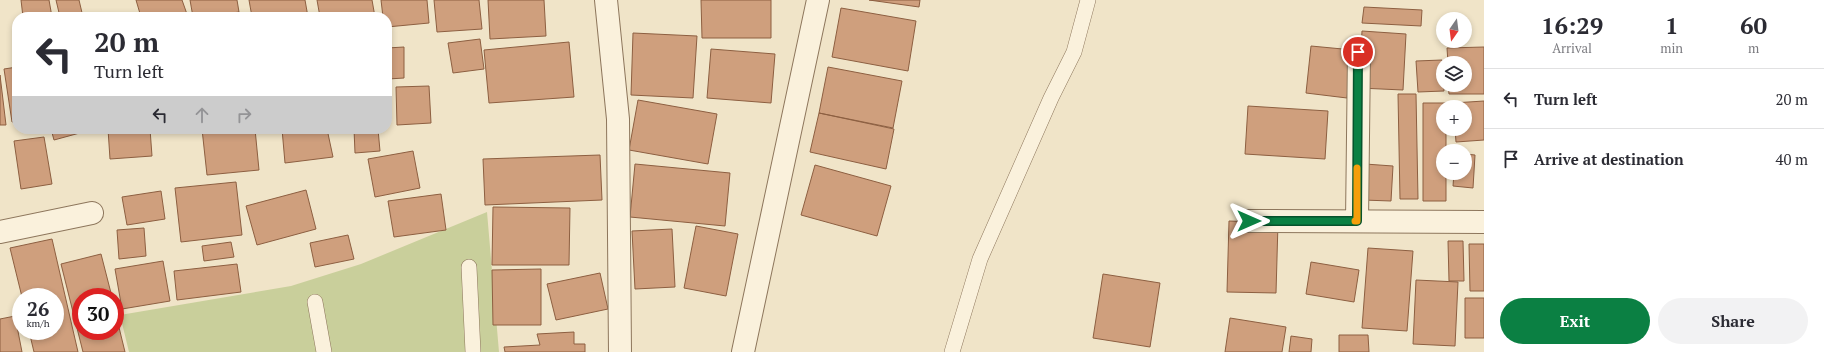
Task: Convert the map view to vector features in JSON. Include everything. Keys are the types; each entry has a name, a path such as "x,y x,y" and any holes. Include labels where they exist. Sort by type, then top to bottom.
{"street":[{"path":"606,0 618,119 620,352"},
{"path":"743,352 818,0"},
{"path":"1357,221 1358,52"},
{"path":"0,232 92,213"},
{"path":"1249,221 1484,222"}],"lane":[{"path":"952,352 980,259 1050,98 1074,52 1088,0"},
{"path":"469,267 473,352"},
{"path":"315,302 324,352"}],"green space":[{"path":"487,212 499,352 129,352 124,331 124,314 291,286 361,264"}],"building":[{"path":"21,0 49,0 51,12 22,12"},
{"path":"56,0 79,0 82,12 59,12"},
{"path":"136,0 182,0 186,12 140,12"},
{"path":"190,0 237,0 239,12 192,12"},
{"path":"249,0 305,0 307,12 251,12"},
{"path":"317,0 372,0 374,12 319,12"},
{"path":"381,0 427,0 429,23 392,27 392,12 382,12"},
{"path":"434,0 479,0 482,29 437,32"},
{"path":"488,0 544,0 546,36 490,39"},
{"path":"701,0 771,0 771,38 702,38"},
{"path":"869,0 920,0 919,7"},
{"path":"1364,7 1422,10 1421,26 1362,23"},
{"path":"841,8 916,21 908,71 832,57"},
{"path":"1362,31 1406,34 1403,90 1359,88"},
{"path":"633,33 697,36 693,98 631,95"},
{"path":"480,39 484,69 453,73 448,43"},
{"path":"569,42 574,97 489,103 484,50"},
{"path":"1311,46 1353,50 1347,98 1306,93"},
{"path":"404,47 404,78 392,79 392,48"},
{"path":"1484,47 1484,94 1449,94 1449,92 1472,92 1472,56 1448,56 1447,48"},
{"path":"711,49 775,54 771,103 707,98"},
{"path":"1436,60 1436,91 1418,92 1416,61"},
{"path":"828,67 902,81 893,128 819,113"},
{"path":"12,68 12,122 4,69"},
{"path":"0,75 6,125 0,125"},
{"path":"429,86 431,123 397,125 396,87"},
{"path":"1398,94 1416,94 1418,199 1400,199"},
{"path":"638,100 717,114 708,164 629,150"},
{"path":"1484,101 1484,140 1456,142 1456,136 1472,136 1472,102"},
{"path":"1423,103 1436,103 1436,136 1446,136 1446,144 1436,144 1436,180 1446,180 1446,201 1423,201"},
{"path":"1248,106 1328,111 1325,159 1245,154"},
{"path":"819,113 894,129 886,169 810,152"},
{"path":"52,134 76,134 54,140"},
{"path":"108,134 150,134 152,156 110,159"},
{"path":"203,134 255,134 259,170 207,175"},
{"path":"282,134 328,134 333,157 285,163"},
{"path":"354,134 378,134 380,151 355,153"},
{"path":"44,137 52,184 21,189 14,141"},
{"path":"413,151 420,188 375,197 368,159"},
{"path":"600,155 602,200 485,205 483,159"},
{"path":"1472,155 1475,155 1473,188 1453,186 1453,180 1472,180"},
{"path":"635,164 730,173 725,226 630,217"},
{"path":"1365,164 1393,166 1391,201 1363,200"},
{"path":"815,165 891,186 877,236 801,215"},
{"path":"236,182 242,235 181,242 175,188"},
{"path":"306,190 316,229 257,245 246,206"},
{"path":"161,191 165,219 127,225 122,197"},
{"path":"441,194 446,230 394,237 388,201"},
{"path":"493,207 570,208 569,265 492,265"},
{"path":"1229,221 1278,223 1276,293 1227,292"},
{"path":"696,226 738,234 726,296 684,288"},
{"path":"144,228 146,256 119,259 117,230"},
{"path":"672,229 675,287 635,289 632,231"},
{"path":"348,235 354,259 315,267 310,243"},
{"path":"52,239 63,288 20,288 10,248"},
{"path":"1448,241 1463,241 1464,281 1449,281"},
{"path":"231,242 234,257 204,261 202,246"},
{"path":"1469,244 1484,244 1484,291 1470,291"},
{"path":"1368,248 1413,251 1407,331 1362,328"},
{"path":"101,254 110,288 72,288 72,308 61,264"},
{"path":"163,261 170,301 124,309 124,288 118,288 115,269"},
{"path":"1311,262 1359,270 1354,302 1306,294"},
{"path":"237,264 241,292 177,300 174,271"},
{"path":"541,269 541,325 493,325 492,270"},
{"path":"600,273 608,309 556,320 547,284"},
{"path":"1103,274 1160,283 1150,347 1093,338"},
{"path":"1416,280 1458,282 1455,346 1413,344"},
{"path":"64,291 72,326 72,340 75,340 78,352 34,352 31,340 64,340"},
{"path":"1465,298 1484,298 1484,338 1465,338"},
{"path":"12,317 12,340 20,340 22,352 0,352 0,319"},
{"path":"1230,318 1286,327 1282,352 1225,352"},
{"path":"574,332 574,344 585,344 585,352 505,352 504,347 540,345 537,334"},
{"path":"1339,335 1368,335 1369,352 1339,352"},
{"path":"1291,336 1312,339 1311,352 1289,352"},
{"path":"80,340 122,340 125,352 83,352"}],"slow traffic":[{"path":"1355,221 1357,221 1357,168"}],"route":[{"path":"1249,221 1357,221 1358,52"}]}
